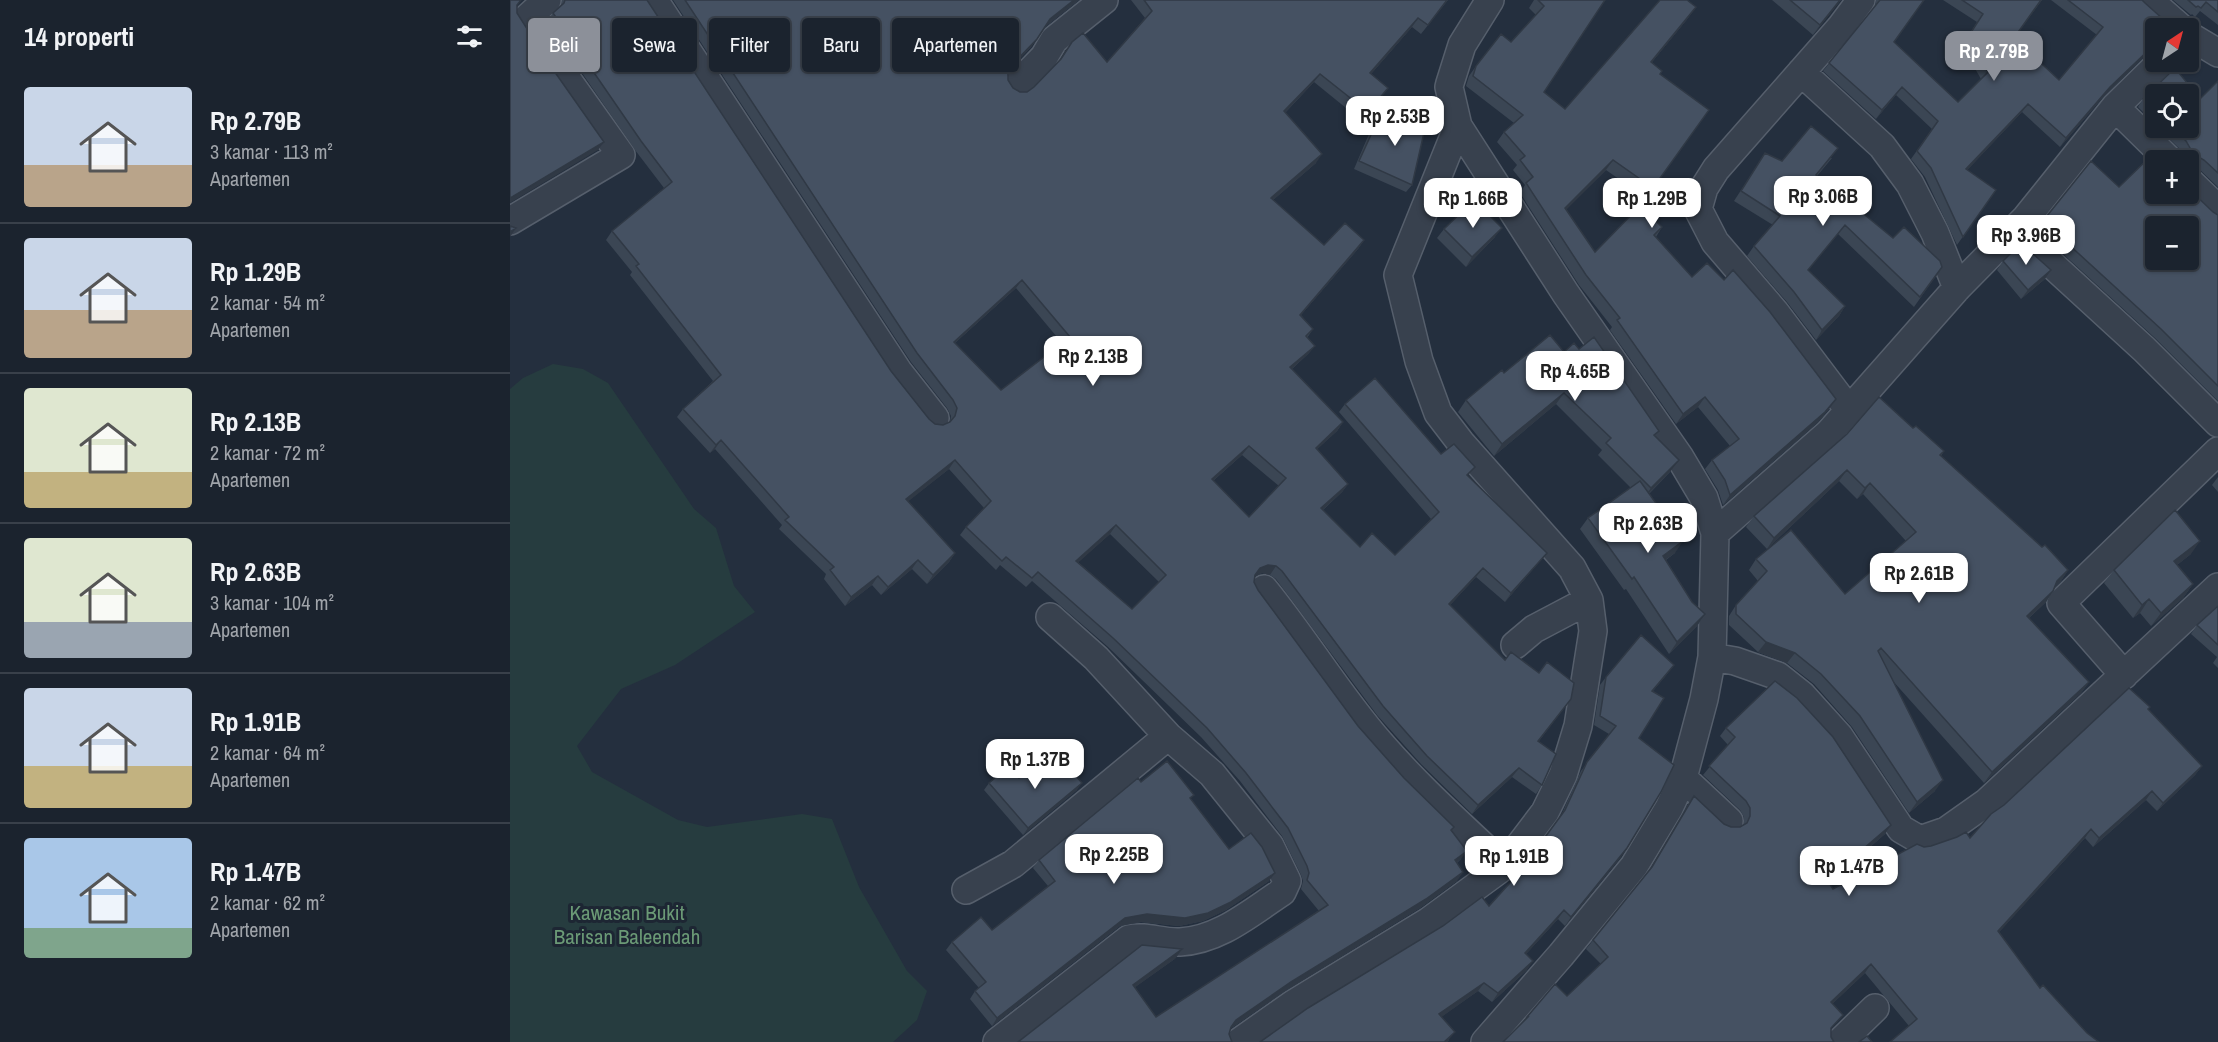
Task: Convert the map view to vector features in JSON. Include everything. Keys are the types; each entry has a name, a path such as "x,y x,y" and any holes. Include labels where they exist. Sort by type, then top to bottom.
{"street":[{"path":"510,221 621,155 526,19 547,0"},
{"path":"654,0 898,371 935,418"},
{"path":"1017,85 1044,57 1054,40 1104,0"},
{"path":"1849,410 1774,312 1715,242 1698,209 1704,188 1716,169 1862,0"},
{"path":"2150,0 2170,18"},
{"path":"1478,5 1449,87 1458,126 1566,294 1679,456 1704,498 1715,533 1712,657 1704,699 1683,778 1669,808 1634,866 1485,1042"},
{"path":"2199,42 2218,53"},
{"path":"1801,72 1882,146 1910,184 1935,233 1957,288"},
{"path":"1715,533 1828,433 1957,288 2014,230 2115,107 2151,72"},
{"path":"2115,107 2159,150"},
{"path":"1239,1042 1293,1004 1430,921 1504,866 1545,812 1563,774 1578,726 1593,631 1589,600 1572,568 1461,443 1438,413 1419,361 1398,275 1458,126"},
{"path":"2199,191 2218,209"},
{"path":"2014,230 2144,349 2218,423"},
{"path":"2124,675 2061,603 2218,451"},
{"path":"1712,657 1735,661 1778,676 1802,695 1839,736 1901,829 1920,840 1946,831 1987,802 2218,587"},
{"path":"1264,589 1332,684 1380,744 1440,806 1504,866"},
{"path":"1515,645 1534,629 1589,600"},
{"path":"997,1042 1129,939 1138,937 1175,942 1196,941 1218,934 1282,892 1287,884 1270,846 1212,774 1168,736 1096,658 1050,617"},
{"path":"966,890 1013,864 1168,736"},
{"path":"1683,778 1729,821"},
{"path":"1840,1042 1875,1008"}],"green space":[{"name":"Kawasan Bukit Barisan Baleendah","path":"553,364 583,369 608,383 694,509 716,528 734,586 755,612 675,665 621,689 577,746 592,772 678,820 707,827 802,814 832,819 859,887 907,971 927,991 917,1020 893,1042 510,1042 510,389 523,378"}],"building":[{"path":"510,0 521,0 517,5 517,13 528,30 528,72 555,72 604,142 510,198"},
{"path":"565,0 647,0 659,18 612,18 612,72 694,72 891,371 929,419 935,424 943,425 955,416 957,408 953,400 917,353 732,72 790,72 790,18 709,18 709,37 685,0 1074,0 1050,19 1037,39 1019,58 1019,18 892,18 892,72 1008,72 1008,80 1013,88 1020,92 1027,92 1061,59 1072,42 1083,33 1107,62 1152,11 1144,0 1447,0 1428,25 1418,18 1370,73 1388,88 1368,112 1320,74 1284,111 1322,154 1271,198 1324,245 1345,223 1364,240 1300,315 1313,329 1306,336 1315,346 1290,367 1343,422 1316,448 1348,484 1321,508 1360,547 1372,533 1395,555 1439,512 1345,404 1375,378 1441,454 1454,444 1475,467 1467,475 1547,553 1511,593 1483,568 1449,604 1505,660 1511,652 1539,673 1547,662 1574,683 1571,699 1538,741 1556,754 1542,785 1519,768 1478,805 1427,756 1383,706 1282,571 1276,566 1268,565 1260,568 1255,575 1254,582 1258,590 1358,726 1404,778 1454,827 1451,830 1467,851 1455,860 1463,872 1426,899 1291,982 1236,1020 1229,1034 1232,1042 1018,1042 1142,945 1182,949 1133,985 1156,1017 1328,905 1307,880 1309,873 1307,866 1288,828 1246,773 1207,728 1113,638 1038,572 1032,578 1006,557 1002,561 966,527 991,501 955,460 906,499 955,553 933,575 918,560 888,587 878,576 851,597 830,570 834,567 785,520 789,517 721,440 716,445 683,409 721,375 636,266 639,264 612,231 672,182 594,72 600,72 600,18 556,18 553,13","holes":["1022,280 1070,337 1001,390 954,342","1249,446 1286,478 1249,517 1212,479","1116,525 1166,575 1132,609 1076,561"]},
{"path":"1538,0 1605,0 1544,92 1565,109 1660,0 1687,0 1696,7 1651,62 1662,71 1660,74 1709,110 1653,188 1613,160 1565,208 1595,252 1640,206 1662,227 1654,235 1692,277 1707,263 1724,280 1733,270 1770,312 1836,399 1825,412 1730,495 1725,480 1712,460 1739,439 1705,397 1683,414 1617,320 1620,318 1586,275 1526,183 1533,177 1520,160 1525,156 1504,132 1523,115 1473,76 1476,66 1501,34 1511,42 1544,6"},
{"path":"1790,0 1840,0 1820,25"},
{"path":"1880,0 1924,0 1894,42 1958,102 1988,72 1968,37 1983,14 1962,0 2041,0 2014,38 2059,80 2103,27 2068,0 2142,0 2162,18 2145,18 2145,54 2110,87 2066,138 2028,104 1966,169 1996,190 1963,237 1931,168 1917,151 1938,121 1902,87 1882,110 1829,63"},
{"path":"2188,0 2218,0 2218,12 2206,2 2201,8"},
{"path":"2171,72 2178,72 2188,84 2158,84"},
{"path":"2218,81 2218,173 2199,157 2199,150 2190,150 2183,138 2199,138 2199,98"},
{"path":"1381,113 1426,124 1412,185 1359,161"},
{"path":"1811,126 1838,148 1816,175 1893,238 1904,227 1940,261 1942,267 1920,297 1845,225 1808,270 1845,306 1822,330 1794,292 1754,246 1780,216 1741,191 1765,153 1782,161"},
{"path":"2091,161 2119,187 2145,162 2145,204 2199,204 2199,199 2218,215 2218,386 2161,329 2043,221"},
{"path":"1474,200 1502,228 1472,257 1444,229"},
{"path":"2021,243 2051,270 2028,290 2003,261"},
{"path":"1550,335 1564,352 1574,343 1579,349 1594,337 1659,431 1654,435 1679,460 1651,488 1606,443 1611,438 1564,393 1502,444 1466,400 1502,370 1504,373"},
{"path":"1879,397 1913,428 1916,426 1944,451 1940,455 2042,547 2045,545 2068,570 2057,581 2053,591 2027,616 2089,682 1992,772 1881,648 1878,651 1943,780 1917,802 1860,716 1821,674 1795,653 1766,642 1736,614 1736,605 1767,571 1756,559 1791,530 1845,594 1916,532 1870,483 1865,488 1847,470 1774,538 1754,516 1847,434"},
{"path":"1640,481 1683,541 1663,556 1692,602 1705,614 1677,642 1634,577 1632,579 1588,518"},
{"path":"2175,510 2200,541 2174,561 2193,584 2161,613 2149,599 2142,605 2114,570"},
{"path":"2218,606 2218,645 2197,625"},
{"path":"1641,635 1674,665 1652,691 1664,698 1639,738 1674,765 1661,792 1627,848 1571,917 1564,910 1525,953 1533,961 1498,993 1484,983 1439,1014 1455,1032 1444,1042 1260,1042 1308,1008 1443,926 1482,897 1489,906 1537,853 1535,851 1565,810 1587,762 1616,726 1600,716 1606,677"},
{"path":"1775,681 1797,698 1833,737 1891,825 1827,880 1833,889 1917,844 1924,847 1931,846 1966,832 1970,838 1991,814 2004,805 2129,688 2150,707 2148,709 2202,766 2163,803 2152,791 2099,838 2091,829 1998,931 2040,988 2043,985 2087,1033 2099,1042 1890,1042 1917,1019 1871,964 1831,1002 1843,1015 1831,1028 1831,1037 1834,1042 1503,1042 1528,1017 1555,984 1567,996 1608,957 1593,940 1652,867 1694,796 1724,824 1740,827 1747,823 1750,808 1746,801 1709,766 1735,737 1726,728"},
{"path":"1059,757 1082,783 1028,828 989,783 1009,766 1019,778 1034,764 1042,773"},
{"path":"1167,761 1194,795 1190,798 1229,849 1251,833 1262,847 1275,873 1231,902 1208,913 1185,918 1147,914 1125,918 997,1018 975,991 986,982 952,942 981,917 992,930 1055,881 1039,860 1138,778 1141,782"},
{"path":"1867,1036 1872,1042 1859,1042"}]}
